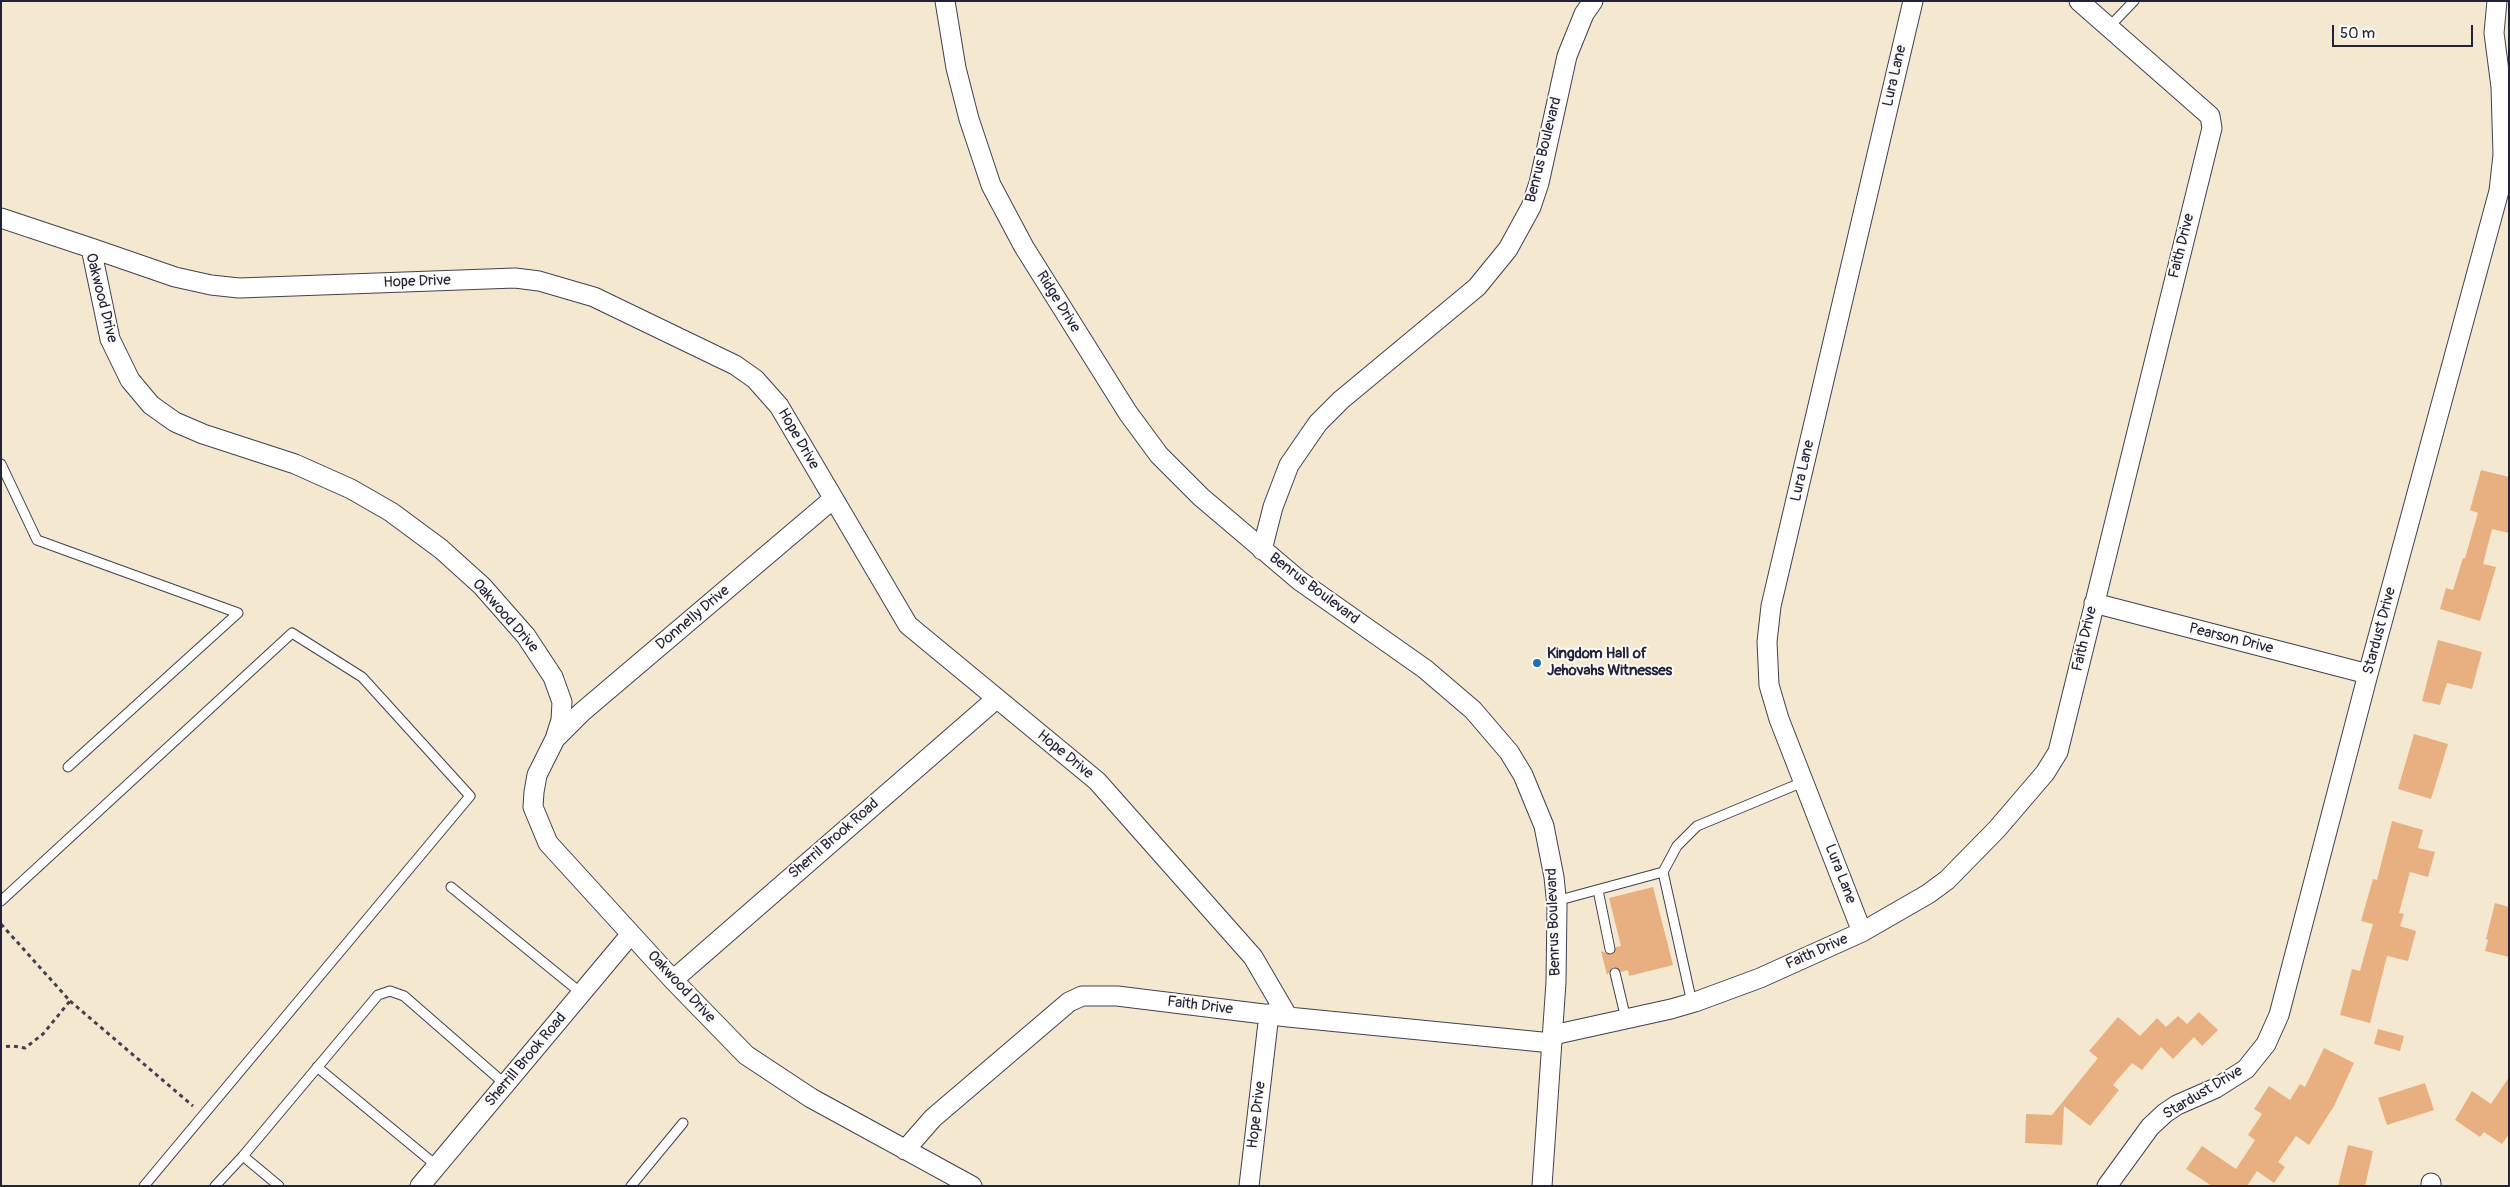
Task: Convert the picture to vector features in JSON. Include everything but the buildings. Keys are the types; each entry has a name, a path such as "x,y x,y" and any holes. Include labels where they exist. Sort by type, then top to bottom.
{"street":[{"name":"Ridge Drive","path":"945,1 956,68 969,119 991,185 1024,248 1128,413 1159,454 1201,497 1262,550"},
{"name":"Benrus Boulevard","path":"1542,1186 1556,982 1556,901 1551,853 1535,800 1524,775 1492,730 1473,710 1425,669 1326,601 1262,550 1273,507 1289,465 1318,423 1341,400 1478,287 1508,249 1531,207 1539,183 1567,56 1584,14 1593,1"},
{"name":"Lura Lane","path":"1862,932 1778,719 1769,685 1767,642 1771,606 1913,1"},
{"name":"Faith Drive","path":"905,1150 933,1118 1069,1002 1082,996 1117,996 1288,1017 1552,1039 1692,1003 1760,978 1862,932 1928,894 1947,880 1997,830 2046,773 2058,752 2212,128 2210,116 2079,1"},
{"name":"Stardust Drive","path":"2107,1186 2150,1127 2165,1113 2177,1105 2216,1088 2246,1069 2266,1044 2279,1015 2368,674 2499,191 2503,155 2502,87 2494,33 2497,1"},
{"name":"Oakwood Drive","path":"1,218 91,248 110,339 130,380 151,405 175,422 203,434 295,464 352,489 391,512 441,549 482,586 526,636 553,677 562,702 561,720 556,738 537,775 533,807 548,843 673,980 746,1055 767,1071 811,1098 972,1186"},
{"name":"Hope Drive","path":"91,248 175,277 211,285 239,288 515,278 539,281 570,288 594,297 735,365 755,379 779,406 908,625 1097,782 1253,957 1288,1017"},
{"name":"Donnelly Drive","path":"556,738 582,712 833,499"},
{"name":"Pearson Drive","path":"2094,603 2368,674"},
{"name":"Sherril Brook Road","path":"673,980 996,698"},
{"name":"Sherrill Brook Road","path":"420,1186 631,934"},
{"name":"Hope Drive","path":"1249,1186 1269,1014"}],"lane":[{"path":"2109,28 2134,1"},
{"path":"1,464 37,540 238,613 68,767"},
{"path":"1,902 292,633 362,677 470,796 144,1186"},
{"path":"1692,1003 1663,872 1677,846 1697,826 1803,782"},
{"path":"1556,901 1663,872"},
{"path":"451,887 582,993"},
{"path":"1598,890 1610,949"},
{"path":"1615,973 1626,1019"},
{"path":"214,1186 243,1156 378,995 390,991 404,996 505,1084"},
{"path":"317,1068 437,1166"},
{"path":"631,1186 683,1123"},
{"path":"243,1156 279,1186"}],"path":[{"path":"1,924 70,1001 204,1115"},
{"path":"1,1047 25,1048 43,1034 70,1001"}],"place":[{"name":"Kingdom Hall of Jehovahs Witnesses","path":"1537,663"}]}
